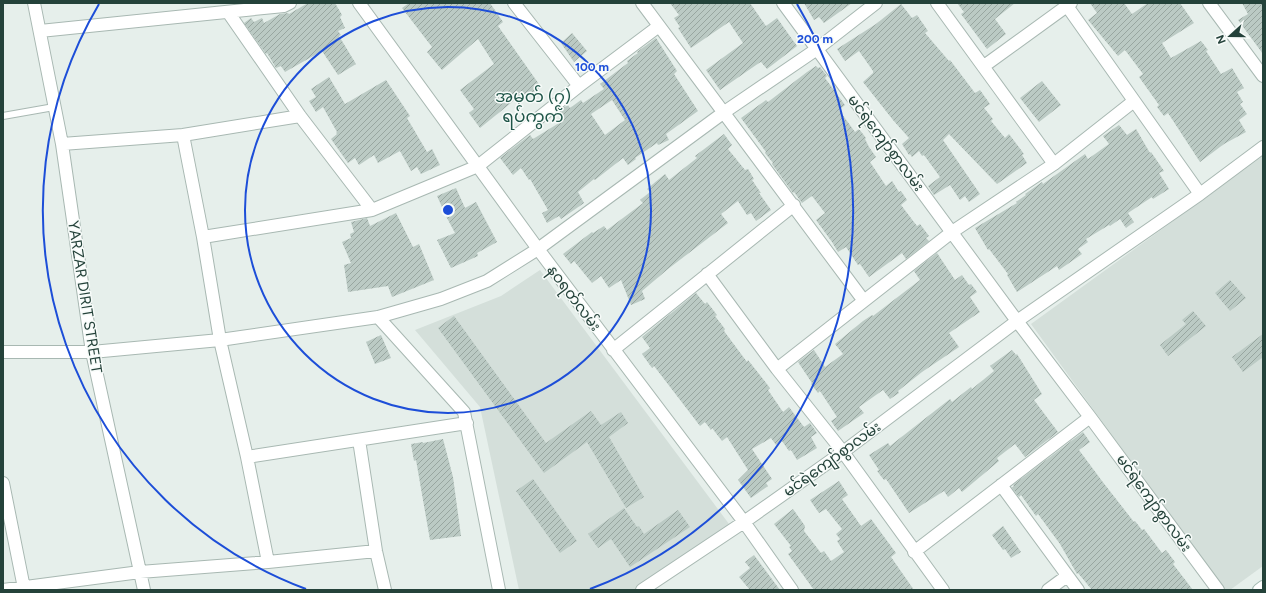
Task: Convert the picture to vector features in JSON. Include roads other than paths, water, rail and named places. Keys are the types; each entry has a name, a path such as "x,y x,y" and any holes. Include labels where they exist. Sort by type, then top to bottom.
{"street":[{"name":"YARZAR DIRIT STREET","path":"34,3 62,144 92,352 144,590"},
{"path":"40,31 284,6 290,3"},
{"name":"နဝရတ်လမ်း","path":"359,3 538,249 744,522 792,590"},
{"path":"514,3 579,86"},
{"path":"642,3 723,113 794,205 864,301"},
{"name":"မင်ရဲကျော်စွာလမ်း","path":"783,3 1017,321 1218,590"},
{"path":"3,352 92,352 220,340 378,317 441,299 487,281 538,249 723,113 817,49 876,3"},
{"path":"937,3 1054,164"},
{"path":"1209,3 1263,76"},
{"path":"984,66 1069,4 1200,194"},
{"path":"228,12 300,116 372,210"},
{"path":"203,237 372,210 478,166 579,86 659,26"},
{"path":"777,369 952,232 1054,164 1134,100"},
{"path":"62,144 183,134 300,116"},
{"path":"183,134 203,237 220,340 247,457 268,562"},
{"name":"မင်ရဲကျော်စွာလမ်း","path":"642,590 744,522 843,452 1017,321 1200,194 1263,147"},
{"path":"613,350 794,205"},
{"path":"708,274 777,369 843,452 943,590"},
{"path":"378,317 464,412 499,590"},
{"path":"914,552 1090,417"},
{"path":"247,457 467,424"},
{"path":"359,440 376,551 384,590"},
{"path":"3,483 24,588"},
{"path":"1001,485 1078,590"},
{"path":"3,590 140,572 268,562 376,551"},
{"path":"1048,590 1067,576"},
{"path":"1259,590 1263,587"}],"lane":[{"path":"3,116 54,107"}],"district":[{"name":"အမှတ် (၇) ရပ်ကွက်","path":"533,106"}]}
